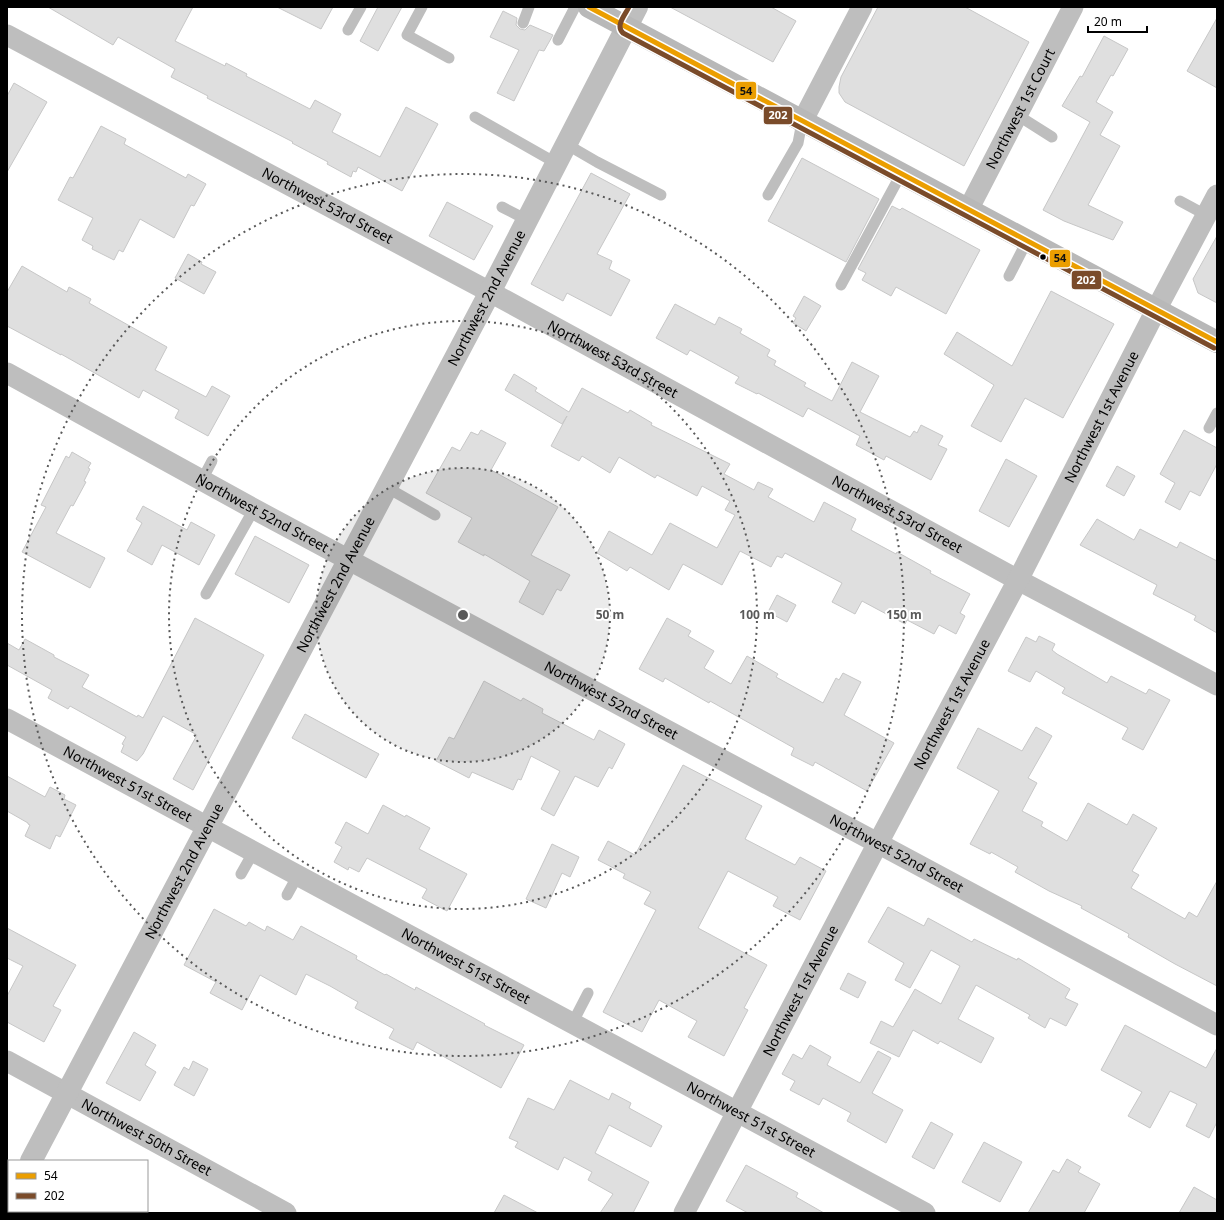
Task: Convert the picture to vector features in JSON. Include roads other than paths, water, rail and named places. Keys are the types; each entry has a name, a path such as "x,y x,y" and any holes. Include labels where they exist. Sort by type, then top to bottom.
{"main road":[{"path":"589,7 802,122 1217,342"}],"street":[{"name":"Northwest 2nd Avenue","path":"32,1160 490,292 637,7"},
{"path":"802,122 862,7"},
{"name":"Northwest 1st Court","path":"968,210 1073,7"},
{"name":"Northwest 53rd Street","path":"7,35 490,292 1018,580 1217,685"},
{"name":"Northwest 1st Avenue","path":"684,1213 1018,580 1156,310 1217,195"},
{"name":"Northwest 52nd Street","path":"7,373 348,560 1217,1025"},
{"name":"Northwest 51st Street","path":"7,719 208,826 736,1113 925,1213"},
{"name":"Northwest 50th Street","path":"7,1061 286,1213"}],"lane":[{"path":"348,30 360,7"},
{"path":"422,7 407,35 449,58"},
{"path":"523,23 529,7"},
{"path":"558,40 575,7"},
{"path":"1016,115 1052,137"},
{"path":"475,117 561,153 597,162 661,195"},
{"path":"768,195 798,143 802,122"},
{"path":"841,285 901,174"},
{"path":"1180,201 1206,215"},
{"path":"502,207 527,220"},
{"path":"1009,276 1027,241"},
{"path":"1209,428 1217,413"},
{"path":"202,480 212,461"},
{"path":"386,487 436,515"},
{"path":"206,594 254,509"},
{"path":"241,874 254,852"},
{"path":"287,895 298,875"},
{"path":"572,1024 588,993"}]}
